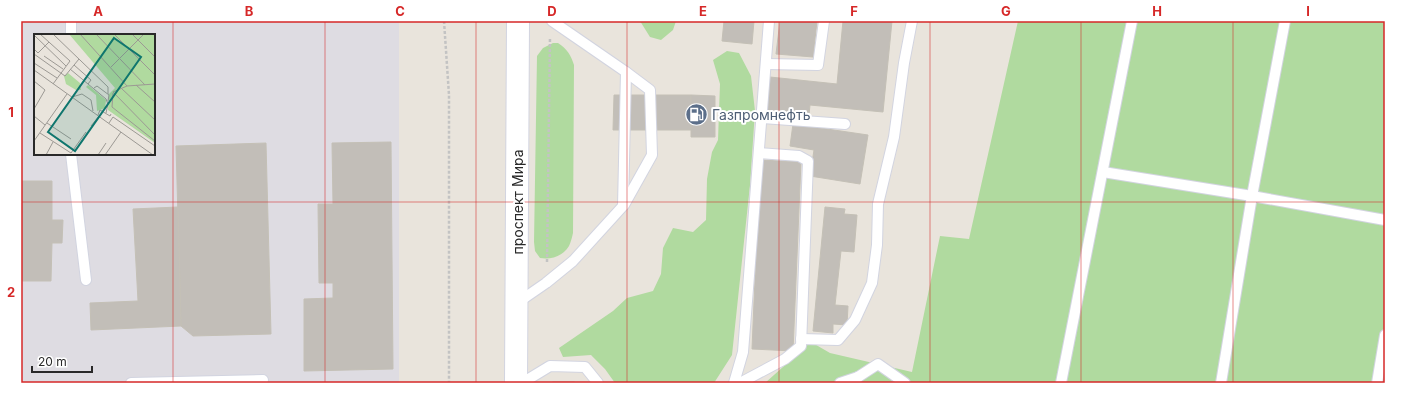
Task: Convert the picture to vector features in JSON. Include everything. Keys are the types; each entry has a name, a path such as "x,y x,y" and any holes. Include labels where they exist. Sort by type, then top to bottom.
{"street":[{"name":"проспект Мира","path":"516,383 518,21"}],"lane":[{"path":"71,21 71,34"},
{"path":"517,304 573,261 623,206 652,155 650,90 552,21"},
{"path":"734,383 743,352 769,21"},
{"path":"766,64 818,66 824,21"},
{"path":"801,339 838,340 855,320 872,283 877,245 878,204 894,137 904,63 912,21"},
{"path":"1061,383 1132,21"},
{"path":"1221,383 1252,196 1285,21"},
{"path":"623,206 626,72"},
{"path":"761,118 845,124"},
{"path":"740,383 785,359 801,346 808,161 798,156 759,153"},
{"path":"71,155 86,280"},
{"path":"1103,172 1252,196 1385,220"},
{"path":"1377,383 1385,335"},
{"path":"840,383 855,380 878,364 905,383"},
{"path":"522,383 550,366 584,366 598,383"},
{"path":"131,383 263,380"}],"path":[{"path":"444,21 449,95 449,383"},
{"path":"546,282 550,37"}],"shaded area":[{"path":"21,21 399,21 399,383 21,383"}],"green space":[{"path":"640,21 676,21 673,30 661,40 650,37"},
{"path":"1018,21 1385,21 1385,383 765,383 811,342 830,353 912,372 940,236 969,239"},
{"path":"553,43 558,43 566,50 574,65 573,233 569,246 560,255 552,258 540,258 535,251 534,242 537,56 543,48"},
{"path":"727,51 739,53 751,76 755,111 750,185 732,355 714,383 615,383 605,369 591,355 563,357 559,348 613,311 627,298 653,291 661,274 663,248 673,228 693,232 706,220 707,179 712,152 718,140 720,84 713,60"}],"building":[{"path":"724,21 754,21 752,44 722,41"},
{"path":"780,21 817,21 813,57 776,54"},
{"path":"843,21 892,21 883,112 810,105 809,115 766,111 770,77 837,84"},
{"path":"614,95 691,95 691,130 613,130"},
{"path":"691,95 715,96 715,137 691,137"},
{"path":"793,124 868,135 860,184 810,176 814,150 790,146"},
{"path":"391,142 393,369 304,371 304,299 333,298 333,283 319,283 318,204 333,204 332,143"},
{"path":"266,143 271,334 193,336 181,326 176,146"},
{"path":"760,160 801,162 793,351 752,349"},
{"path":"21,181 52,181 52,220 63,220 62,243 52,243 51,281 21,281"},
{"path":"178,207 181,326 91,330 90,303 138,301 133,209"},
{"path":"825,207 845,209 844,214 857,215 854,252 841,251 835,305 848,306 847,325 833,324 833,333 813,331"},
{"path":"574,382 574,383 553,383"}],"place":[{"name":"Газпромнефть","path":"696,114"}]}
